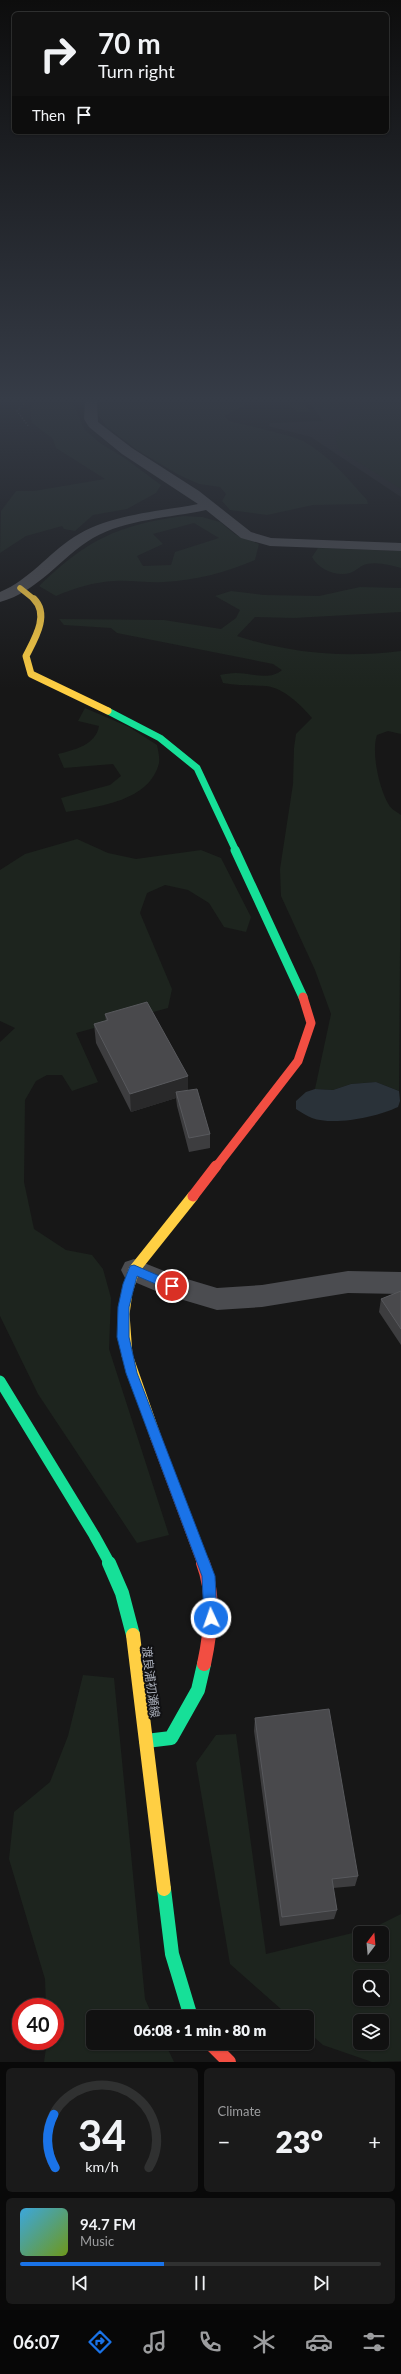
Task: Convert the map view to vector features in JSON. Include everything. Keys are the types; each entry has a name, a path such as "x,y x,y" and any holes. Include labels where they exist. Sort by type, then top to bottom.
{"street":[{"path":"197,496 246,535 270,542 401,547"},
{"path":"0,597 20,588 88,535 118,524 208,506"},
{"path":"20,588 32,594 40,608 41,621 27,654 27,666 31,674 139,726 182,754 196,768 306,1003 311,1023 298,1061 282,1084 134,1270 128,1284 123,1307 123,1337 132,1373 208,1576 212,1632 198,1690 171,1738 146,1741"},
{"path":"134,1270 172,1286 217,1299 262,1296 348,1282 401,1283"},
{"name":"渡良浦初瀬線","path":"0,1381 23,1422 100,1543 130,1615 172,1954 189,2010"},
{"path":"217,2050 229,2062"}],"shaded area":[{"path":"12,496 150,496 127,509 93,515 75,531 64,529 62,526 26,536 0,553 1,511"},
{"path":"225,496 364,496 368,504 313,505 267,515 230,510 222,501"},
{"path":"183,516 202,517 220,522 236,535 259,544 255,560 222,572 198,578 163,582 121,581 99,583 70,590 56,596 39,586 72,557 104,537 140,524","holes":["194,523 219,538 175,552 171,565 143,566 137,556 163,544 153,534"]},
{"path":"318,548 401,551 401,568 371,563 350,573 333,573 318,565 312,557"},
{"path":"360,587 401,588 401,612 294,618 255,617 237,636 278,647 318,653 359,654 401,651 401,734 388,731 377,735 375,742 377,770 382,790 391,808 401,815 399,1091 376,1082 351,1084 333,1090 315,1089 331,1014 315,970 281,896 280,869 293,784 296,734 312,718 292,698 273,687 223,683 220,675 242,673 266,676 282,670 273,664 117,633 111,628 64,625 59,619 164,620 221,629 236,618 240,610 215,596 231,591 264,595 319,596"},
{"path":"85,708 129,727 157,745 159,763 154,776 145,786 134,794 121,800 93,808 66,812 61,798 110,785 121,776 113,764 64,768 58,754 83,746 94,738 97,732 99,726 78,721"},
{"path":"77,839 108,853 136,859 201,850 221,858 251,917 246,932 224,927 209,903 188,890 165,885 147,893 140,913 172,989 168,1008 76,1033 98,1082 72,1091 62,1075 47,1075 36,1081 25,1100 24,1182 34,1229 66,1250 92,1255 103,1269 111,1298 109,1349 169,1535 137,1543 38,1394 0,1316 0,1042 15,1028 0,1021 0,870 25,854"},
{"path":"376,1082 399,1091 400,1101 398,1107 379,1114 343,1121 312,1118 296,1109 296,1101 306,1092 315,1089 333,1090 351,1084"},
{"path":"83,1675 114,1678 145,1999 150,2010 86,2010 86,2050 168,2050 174,2062 44,2062 46,2050 64,2050 64,1998 46,1998 45,1979 9,1859 14,1812 50,1782 68,1736"},
{"path":"236,1734 266,1954 353,1933 353,1962 389,1962 389,1926 377,1926 401,1914 401,2061 372,2062 323,2045 314,2037 314,2010 282,2010 230,1964 196,1763 216,1735"}],"building":[{"path":"147,1002 188,1076 130,1094 94,1024 108,1020 105,1014"},
{"path":"197,1089 210,1134 189,1138 176,1092"},
{"path":"401,1291 401,1329 381,1299"},
{"path":"329,1709 358,1876 332,1879 337,1910 282,1917 255,1718"}],"traffic: fast":[{"path":"108,711 160,738 197,768 303,997"},
{"path":"0,1381 105,1554 122,1593 129,1614 133,1635"},
{"path":"146,1741 171,1738 198,1690 204,1664"},
{"path":"164,1889 172,1954 189,2010"}],"traffic: slow":[{"path":"20,588 36,601 41,613 40,626 26,656 31,674 108,711"},
{"path":"156,1438 133,1376 127,1355 124,1334 124,1314 127,1292 134,1270 193,1196"},
{"path":"133,1635 164,1889"}],"traffic: jam":[{"path":"193,1196 298,1061 311,1023 303,997"},
{"path":"156,1438 208,1576 211,1633 204,1664"},
{"path":"217,2050 229,2062"}],"route":[{"path":"172,1286 134,1270 128,1284 123,1307 123,1337 132,1373 208,1576 211,1618"}]}
